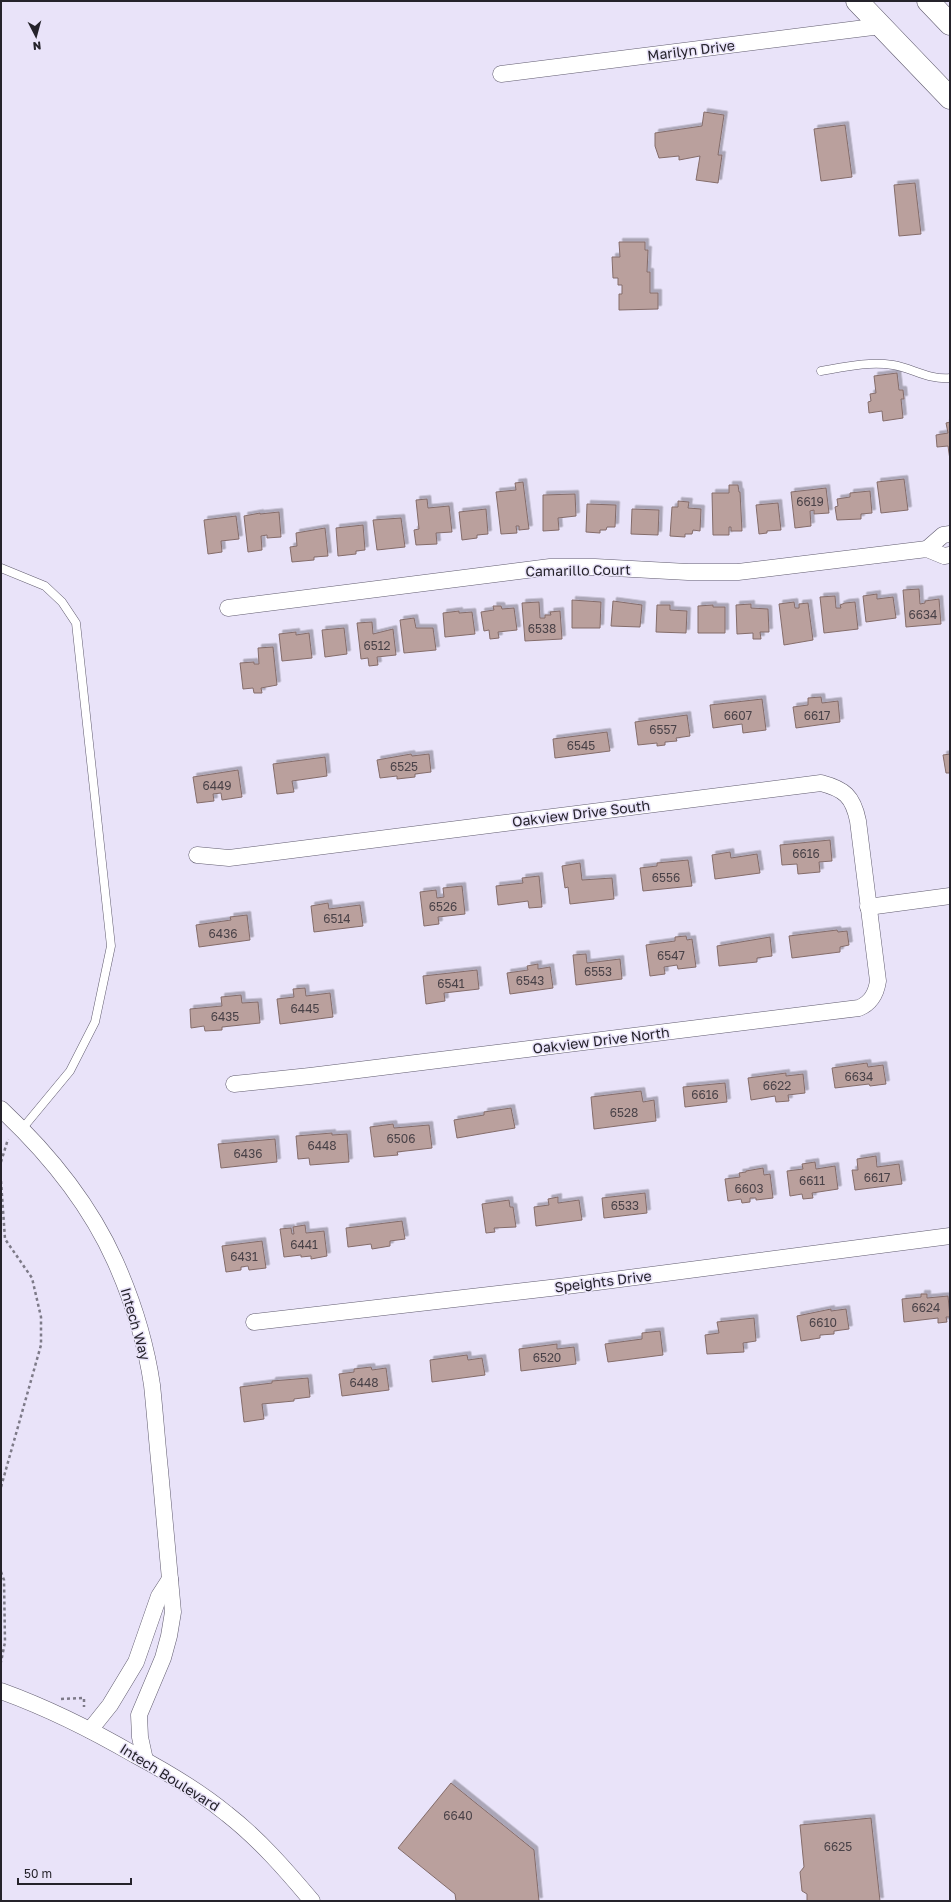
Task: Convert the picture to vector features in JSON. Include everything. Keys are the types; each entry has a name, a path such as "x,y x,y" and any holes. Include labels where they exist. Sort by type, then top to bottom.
{"main road":[{"path":"857,1 950,98"},
{"path":"928,1 950,24"}],"street":[{"name":"Marilyn Drive","path":"501,74 881,26"},
{"path":"927,549 943,535 950,534"},
{"name":"Camarillo Court","path":"228,608 550,567 595,567 688,572 738,572 927,549 944,556 950,555"},
{"name":"Oakview Drive South","path":"197,855 229,858 821,783 841,789 848,796 855,808 868,907"},
{"path":"868,907 950,896"},
{"name":"Oakview Drive North","path":"234,1084 310,1076 859,1008 873,998 878,981 868,907"},
{"name":"Intech Way","path":"1,1109 33,1139 72,1187 96,1226 115,1260 128,1294 144,1346 151,1384 173,1612 170,1636 154,1683 140,1715 140,1736 145,1760"},
{"name":"Speights Drive","path":"254,1322 559,1287 950,1236"},
{"path":"90,1730 110,1705 136,1662 159,1596 170,1579"},
{"name":"Intech Boulevard","path":"1,1691 35,1704 90,1730 145,1760 192,1789 232,1817 267,1850 312,1901"}],"lane":[{"path":"821,371 851,365 893,365 921,375 950,378"},
{"path":"1,568 46,586 62,602 76,623 111,946 95,1022 70,1071 22,1129"}],"path":[{"path":"1,1162 8,1139"},
{"path":"1,1181 5,1239 32,1278 41,1317 41,1345 1,1487"},
{"path":"1,1572 4,1580 5,1642 1,1662"},
{"path":"57,1700 84,1698 84,1707"}],"building":[{"path":"704,112 724,115 718,155 722,155 718,183 696,180 700,156 679,160 679,156 659,158 655,146 655,133 702,126"},
{"path":"845,125 852,177 821,181 814,129"},
{"path":"915,183 921,234 899,236 894,185"},
{"path":"619,242 645,242 645,250 648,250 647,272 650,272 650,293 658,293 658,309 619,310 619,294 622,294 622,285 618,285 618,278 613,278 612,257 620,257"},
{"path":"897,373 899,390 903,390 904,399 901,399 903,418 883,421 882,411 869,413 868,402 871,401 870,394 876,393 874,376"},
{"path":"950,422 950,460 948,446 937,447 936,435 948,433 946,423"},
{"path":"904,479 908,510 881,513 877,482"},
{"path":"523,482 529,529 519,530 519,526 516,526 517,533 501,534 496,492 516,490 515,483"},
{"path":"729,485 738,485 740,492 742,531 731,531 731,527 729,527 729,535 713,535 712,493 729,493"},
{"path":"826,488 829,513 814,514 814,510 810,511 811,526 795,528 791,492"},
{"path":"870,491 872,513 861,514 861,519 837,520 835,507 838,506 837,499 850,497 850,493"},
{"path":"575,494 576,516 558,518 559,530 543,531 543,495"},
{"path":"427,499 428,508 449,506 452,532 436,533 437,544 416,545 414,530 419,529 416,500"},
{"path":"678,501 689,502 688,508 701,509 700,531 693,530 692,534 685,534 685,537 670,536 672,507 678,507"},
{"path":"778,503 781,530 767,531 767,533 759,534 756,505"},
{"path":"587,504 616,505 615,527 607,527 606,530 600,530 600,533 586,532"},
{"path":"486,509 488,534 477,535 477,538 462,540 459,512"},
{"path":"632,509 659,510 658,535 631,534"},
{"path":"279,512 281,537 267,538 267,535 261,536 262,550 248,552 244,516"},
{"path":"236,516 239,539 221,541 222,552 208,554 204,520"},
{"path":"401,518 405,547 377,550 373,520"},
{"path":"363,525 365,550 356,551 356,554 338,556 336,528"},
{"path":"325,528 328,556 314,557 314,560 292,562 290,547 297,546 296,533"},
{"path":"919,589 920,604 925,603 925,601 939,599 941,624 906,627 903,590"},
{"path":"877,594 877,599 893,597 896,618 866,622 863,596"},
{"path":"835,596 836,608 841,608 840,605 845,603 855,602 858,629 824,633 820,597"},
{"path":"572,600 601,602 600,628 572,628"},
{"path":"613,601 642,605 640,627 611,626"},
{"path":"539,602 540,618 545,618 545,615 551,615 550,612 560,611 562,639 525,641 522,603"},
{"path":"794,602 795,608 799,608 799,604 808,603 813,640 784,645 779,604"},
{"path":"751,604 751,608 768,609 769,632 760,632 761,639 753,639 753,633 737,634 736,605"},
{"path":"657,605 670,605 670,610 687,611 686,633 656,632"},
{"path":"713,605 713,607 725,607 725,633 698,633 698,606"},
{"path":"493,606 501,606 502,609 514,608 517,630 498,632 499,638 490,639 489,630 484,631 481,612 494,610"},
{"path":"459,611 459,613 472,612 475,634 445,637 443,613"},
{"path":"414,618 416,628 433,628 436,650 404,653 400,620"},
{"path":"372,622 373,634 393,629 396,655 377,657 378,665 369,666 368,658 361,659 357,623"},
{"path":"344,628 347,654 325,657 322,630"},
{"path":"296,632 296,635 309,633 312,658 282,661 279,634"},
{"path":"273,647 277,685 261,688 262,693 254,693 253,688 243,689 240,663 254,662 254,664 259,664 258,648"},
{"path":"821,697 822,703 838,701 840,722 796,728 793,707 808,705 808,698"},
{"path":"762,699 766,730 743,733 742,724 713,728 710,705"},
{"path":"687,715 690,736 676,738 677,741 665,742 665,745 657,746 657,743 638,745 635,722"},
{"path":"607,732 610,751 555,758 553,739"},
{"path":"411,754 412,756 429,754 431,772 415,774 415,777 397,779 397,776 380,778 377,760"},
{"path":"950,754 950,773 946,773 943,755"},
{"path":"325,757 327,776 292,781 294,792 277,794 273,764"},
{"path":"238,770 242,797 222,800 221,793 213,794 214,801 197,803 193,777"},
{"path":"830,840 832,861 819,862 820,872 798,874 797,864 782,865 780,845"},
{"path":"730,852 731,858 757,854 760,873 715,879 712,855"},
{"path":"688,860 692,886 643,891 640,868 657,866 657,863"},
{"path":"580,863 582,880 612,878 614,899 570,904 568,887 565,888 562,866"},
{"path":"539,876 542,907 529,908 528,901 498,905 496,886 523,883 522,878"},
{"path":"462,886 465,914 438,917 439,924 424,926 420,892 436,890 437,898 444,897 443,888"},
{"path":"328,903 329,909 360,905 363,926 314,932 311,906"},
{"path":"247,915 250,940 199,947 196,925 231,920 230,917"},
{"path":"837,930 838,932 847,931 849,945 840,947 840,952 792,958 789,936"},
{"path":"686,936 687,940 692,939 696,967 678,969 677,965 664,967 665,974 650,976 646,945 675,941 675,937"},
{"path":"770,937 772,956 757,958 757,962 719,966 717,946"},
{"path":"586,954 587,963 620,959 622,979 576,985 573,955"},
{"path":"538,964 538,969 550,967 553,988 510,994 507,973 528,970 527,966"},
{"path":"477,970 479,989 444,993 445,1001 426,1004 423,976"},
{"path":"305,988 306,996 330,993 333,1017 280,1024 277,999 294,997 293,989"},
{"path":"241,995 242,1003 258,1002 260,1023 222,1027 222,1030 205,1031 204,1026 191,1028 190,1009 222,1006 221,997"},
{"path":"867,1063 868,1067 883,1065 886,1084 870,1086 869,1084 835,1088 832,1068"},
{"path":"786,1073 786,1076 803,1074 805,1093 788,1095 789,1101 776,1102 775,1096 751,1100 748,1078"},
{"path":"725,1083 727,1102 685,1107 683,1087"},
{"path":"641,1091 643,1102 654,1100 656,1121 594,1129 591,1097"},
{"path":"511,1108 515,1128 457,1138 454,1120 484,1115 484,1112"},
{"path":"393,1124 394,1128 429,1125 432,1148 397,1152 398,1155 374,1157 370,1127"},
{"path":"332,1133 332,1135 347,1134 349,1162 310,1165 309,1158 298,1159 296,1136"},
{"path":"275,1139 277,1162 221,1168 218,1144"},
{"path":"876,1156 877,1167 899,1164 902,1184 855,1190 852,1170 858,1170 857,1159"},
{"path":"815,1162 816,1169 835,1166 838,1189 812,1193 813,1198 803,1199 802,1194 790,1196 787,1171 803,1169 802,1164"},
{"path":"763,1168 764,1175 770,1174 773,1198 756,1200 756,1198 750,1198 750,1202 742,1203 741,1199 728,1201 725,1179 740,1177 739,1173"},
{"path":"645,1193 647,1213 604,1218 602,1198"},
{"path":"558,1197 558,1203 579,1200 582,1220 536,1226 534,1207 549,1205 548,1199"},
{"path":"509,1200 510,1207 513,1207 516,1227 494,1228 495,1232 486,1233 482,1204"},
{"path":"402,1221 405,1239 390,1241 390,1246 372,1249 371,1244 348,1247 346,1228"},
{"path":"305,1225 306,1233 324,1231 327,1256 311,1259 311,1256 301,1257 301,1255 284,1257 280,1229 291,1228 292,1234 294,1234 293,1227"},
{"path":"262,1241 266,1268 249,1270 248,1266 241,1267 241,1270 226,1272 222,1246"},
{"path":"921,1294 927,1294 927,1298 948,1296 950,1317 946,1317 947,1322 938,1323 938,1318 904,1322 902,1299 921,1297"},
{"path":"831,1309 831,1311 846,1309 849,1329 834,1331 834,1334 820,1335 820,1338 801,1341 797,1316"},
{"path":"754,1318 756,1341 743,1343 744,1352 707,1354 705,1335 719,1333 717,1322"},
{"path":"660,1331 663,1355 608,1362 605,1344 642,1339 642,1333"},
{"path":"557,1344 557,1349 574,1347 576,1364 521,1371 519,1349"},
{"path":"467,1355 468,1360 482,1358 485,1375 432,1382 430,1360"},
{"path":"371,1367 372,1370 386,1368 389,1390 342,1396 339,1374 354,1372 354,1369"},
{"path":"308,1378 310,1397 294,1399 294,1401 262,1404 264,1419 244,1422 240,1387 272,1383 272,1381"},
{"path":"451,1783 534,1850 539,1901 456,1901 455,1894 398,1848"},
{"path":"871,1818 880,1901 807,1901 807,1894 802,1891 800,1872 804,1867 800,1825"}]}
